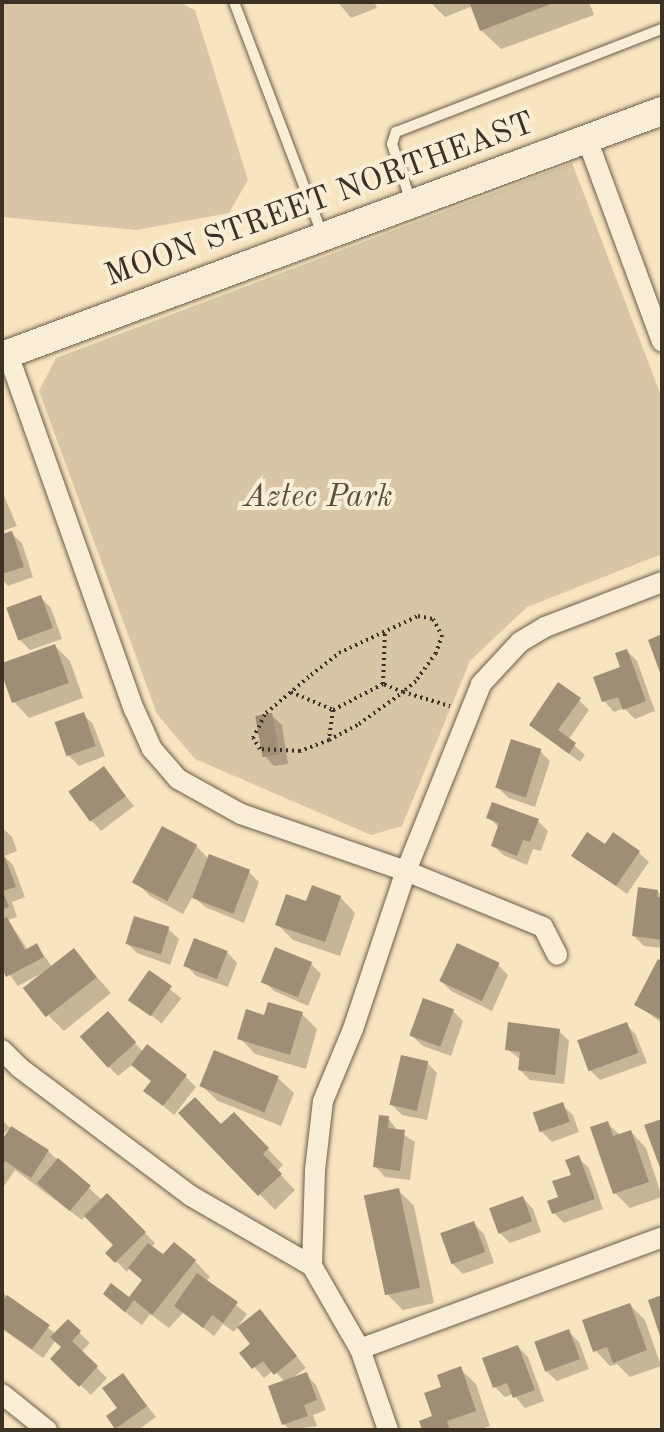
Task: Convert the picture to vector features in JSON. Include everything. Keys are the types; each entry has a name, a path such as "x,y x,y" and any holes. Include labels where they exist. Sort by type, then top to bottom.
{"street":[{"name":"MOON STREET NORTHEAST","path":"5,355 662,111"},
{"path":"587,139 662,342"},
{"path":"5,355 134,709 152,749 178,779 206,798 241,814 406,871 543,927 557,955"},
{"path":"312,1266 315,1170 323,1101 353,1029 406,871 481,684 520,642 545,627 662,582"},
{"path":"2,1050 20,1068 191,1196 312,1266 360,1349 388,1430"},
{"path":"360,1349 662,1237"},
{"path":"2,1394 47,1430"}],"lane":[{"path":"234,2 323,236"},
{"path":"412,204 392,144 396,132 662,29"}],"path":[{"path":"418,616 433,619 441,627 442,635 436,653 416,681 403,692 359,724 300,751 260,749 253,738 266,713 339,653 418,616"},
{"path":"383,684 385,630"},
{"path":"333,710 383,684 451,706"},
{"path":"291,692 333,710"},
{"path":"329,740 333,710"}],"green space":[{"path":"2,2 178,2 195,10 248,180 229,213 136,230 2,217"},
{"name":"Aztec Park","path":"572,163 662,398 662,554 527,607 470,661 402,826 371,835 195,759 157,714 39,391 56,358"}],"building":[{"path":"469,2 556,2 480,31"},
{"path":"12,531 24,567 2,574 2,534"},
{"path":"41,595 53,628 18,641 6,608"},
{"path":"662,634 662,678 648,640"},
{"path":"55,644 69,683 12,703 2,675 2,663"},
{"path":"627,649 646,701 623,710 618,697 602,702 593,677 620,667 615,653"},
{"path":"558,682 581,698 558,730 576,743 569,754 529,725"},
{"path":"84,712 96,746 66,756 55,722"},
{"path":"272,713 279,754 263,757 255,716"},
{"path":"511,739 541,749 526,797 495,788"},
{"path":"104,766 126,796 90,822 68,792"},
{"path":"492,802 539,819 530,842 523,840 517,856 491,846 499,823 486,818"},
{"path":"162,826 197,845 167,901 132,883"},
{"path":"587,832 605,844 613,832 640,851 616,886 571,856"},
{"path":"2,850 16,887 3,891 9,907 2,909"},
{"path":"209,854 250,870 233,914 192,898"},
{"path":"312,885 341,896 325,942 275,925 286,894 306,901"},
{"path":"638,887 658,890 657,897 662,898 662,940 632,936"},
{"path":"134,916 169,927 161,955 126,944"},
{"path":"7,917 25,950 37,943 44,957 6,977 2,969 2,920"},
{"path":"194,938 228,951 217,979 183,966"},
{"path":"457,943 500,963 482,1001 439,981"},
{"path":"275,947 312,962 298,997 261,982"},
{"path":"74,948 97,977 46,1017 23,988"},
{"path":"658,959 662,961 662,1020 634,1005"},
{"path":"149,970 172,986 151,1016 128,1000"},
{"path":"423,998 454,1009 440,1047 409,1036"},
{"path":"268,1002 303,1012 290,1055 237,1039 246,1009 264,1015"},
{"path":"108,1011 136,1042 108,1068 80,1036"},
{"path":"508,1022 560,1029 555,1075 518,1070 520,1052 505,1050"},
{"path":"627,1022 638,1053 588,1071 577,1040"},
{"path":"147,1044 187,1075 163,1106 143,1091 151,1081 131,1065"},
{"path":"214,1050 279,1076 264,1112 199,1086"},
{"path":"401,1055 428,1061 417,1111 390,1105"},
{"path":"195,1097 221,1124 234,1112 269,1148 263,1154 282,1174 258,1196 178,1113"},
{"path":"563,1102 570,1122 540,1132 533,1112"},
{"path":"379,1115 389,1116 388,1128 405,1130 400,1171 373,1167"},
{"path":"662,1119 662,1173 644,1125"},
{"path":"608,1121 613,1136 631,1130 649,1182 613,1194 590,1127"},
{"path":"11,1126 49,1150 31,1178 5,1161 2,1166 2,1140"},
{"path":"579,1155 595,1199 552,1214 547,1201 558,1197 552,1181 571,1175 565,1160"},
{"path":"58,1158 91,1186 70,1211 37,1183"},
{"path":"399,1188 420,1288 385,1295 364,1195"},
{"path":"107,1193 146,1232 115,1263 105,1253 113,1245 84,1216"},
{"path":"523,1196 532,1221 498,1234 489,1208"},
{"path":"474,1221 485,1252 451,1264 440,1233"},
{"path":"174,1242 196,1260 152,1315 134,1300 125,1312 103,1294 111,1283 129,1297 142,1280 128,1268 148,1243 163,1254"},
{"path":"197,1273 238,1302 223,1323 212,1315 203,1328 174,1306"},
{"path":"7,1295 50,1325 32,1349 2,1328 2,1302"},
{"path":"662,1295 662,1339 661,1339 648,1300"},
{"path":"630,1303 647,1350 613,1363 607,1347 593,1352 582,1320"},
{"path":"260,1309 297,1356 274,1375 263,1361 252,1369 239,1353 250,1344 237,1327"},
{"path":"68,1319 81,1331 72,1341 98,1366 79,1387 50,1359 61,1347 50,1337"},
{"path":"569,1329 580,1359 545,1372 534,1342"},
{"path":"518,1345 535,1390 513,1398 507,1383 493,1388 482,1358"},
{"path":"461,1366 476,1411 447,1421 450,1430 422,1430 419,1421 432,1416 424,1393 441,1387 437,1375"},
{"path":"307,1372 317,1400 304,1405 308,1416 282,1425 268,1386"},
{"path":"123,1373 147,1406 115,1429 106,1416 117,1408 102,1388"}]}
